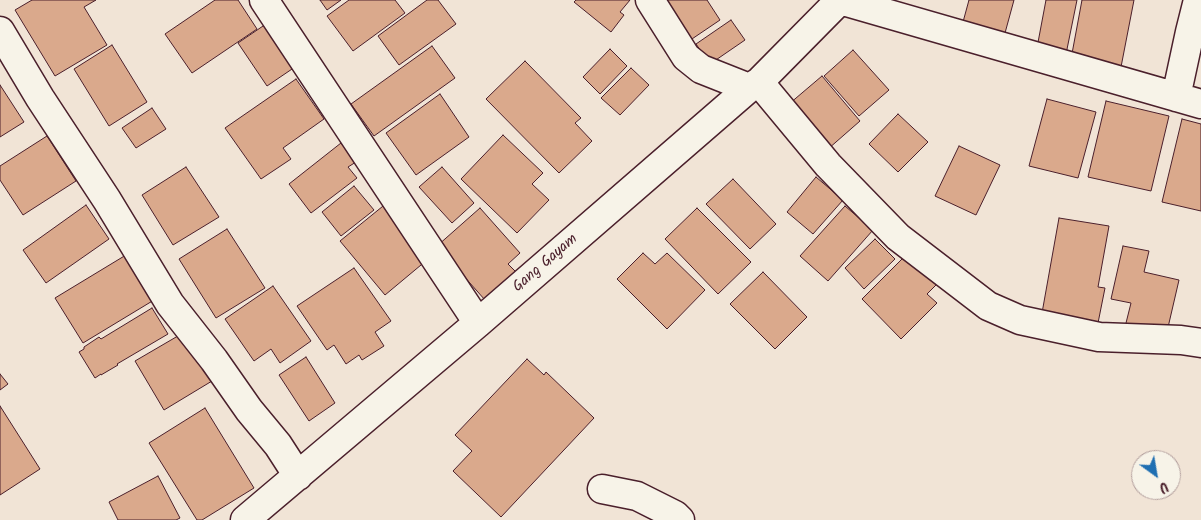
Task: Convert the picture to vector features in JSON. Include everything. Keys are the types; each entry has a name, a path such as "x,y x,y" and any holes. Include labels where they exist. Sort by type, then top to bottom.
{"street":[{"path":"264,0 478,323"},
{"path":"650,0 686,57 702,69 754,85 898,237 988,306 1020,320 1099,337 1181,340 1201,343"},
{"path":"840,0 1188,101 1190,32 1198,0"},
{"name":"Gang Gayam","path":"247,519 754,85 840,0"},
{"path":"0,31 170,304 214,360 249,410 278,445 298,476"},
{"path":"602,489 636,496 675,515 680,520"}],"building":[{"path":"32,0 96,0 84,7 107,45 55,76 15,10"},
{"path":"215,0 238,0 257,29 192,73 165,34"},
{"path":"320,0 341,0 327,10"},
{"path":"349,0 395,0 405,13 353,51 327,16"},
{"path":"427,0 438,0 456,24 399,65 378,36"},
{"path":"576,0 630,0 620,12 624,15 611,32 574,2"},
{"path":"660,0 707,0 720,20 686,43"},
{"path":"969,0 1014,0 1005,33 963,22"},
{"path":"1046,0 1077,0 1065,59 1036,53"},
{"path":"1082,0 1134,0 1121,67 1071,59"},
{"path":"731,20 745,40 710,64 696,44"},
{"path":"266,24 295,67 267,86 238,43"},
{"path":"112,45 147,102 109,126 74,69"},
{"path":"432,46 455,78 374,136 351,104"},
{"path":"610,49 627,66 600,94 583,77"},
{"path":"853,50 889,90 859,116 824,76"},
{"path":"525,61 581,118 575,123 592,141 559,173 486,99"},
{"path":"631,68 649,85 620,115 601,98"},
{"path":"822,76 860,121 828,149 789,104"},
{"path":"296,79 324,119 283,148 291,159 261,179 225,128"},
{"path":"0,85 24,122 0,137"},
{"path":"440,94 469,137 416,175 386,133"},
{"path":"1047,99 1096,112 1078,178 1029,166"},
{"path":"1106,101 1169,116 1151,191 1088,177"},
{"path":"152,108 166,129 136,148 122,128"},
{"path":"898,114 928,142 898,172 869,144"},
{"path":"1182,119 1201,124 1201,211 1162,202"},
{"path":"503,135 543,173 532,184 549,200 517,233 461,179"},
{"path":"47,136 76,181 23,215 0,180 0,166"},
{"path":"341,143 356,162 348,167 357,178 311,213 289,184"},
{"path":"959,146 1000,165 976,215 935,196"},
{"path":"186,167 219,217 173,245 142,195"},
{"path":"442,167 474,203 452,223 419,187"},
{"path":"816,177 843,200 813,234 787,212"},
{"path":"733,179 776,224 750,249 706,204"},
{"path":"354,186 374,210 341,236 322,212"},
{"path":"388,202 433,255 385,295 340,241"},
{"path":"86,205 109,239 46,283 23,250"},
{"path":"845,206 873,230 828,281 800,256"},
{"path":"480,208 520,253 508,264 516,272 485,300 437,246"},
{"path":"697,208 751,262 718,294 665,239"},
{"path":"1059,218 1109,226 1098,287 1105,288 1098,323 1042,313"},
{"path":"227,229 265,288 216,318 179,259"},
{"path":"875,239 895,259 864,289 845,268"},
{"path":"1123,246 1149,251 1144,272 1179,280 1166,336 1125,327 1131,303 1111,299"},
{"path":"643,253 655,264 667,253 705,290 667,329 617,279"},
{"path":"907,254 937,284 927,294 937,303 901,339 862,299"},
{"path":"126,255 154,300 83,343 55,298"},
{"path":"354,268 391,321 375,332 384,346 362,360 359,355 346,364 334,345 327,350 297,306"},
{"path":"763,272 807,317 775,349 730,304"},
{"path":"273,286 311,341 280,363 271,349 254,361 225,319"},
{"path":"152,308 168,334 95,378 79,352 99,337 101,339"},
{"path":"183,333 212,381 164,410 135,361"},
{"path":"306,357 335,403 309,421 279,375"},
{"path":"527,359 544,375 546,372 594,418 501,517 453,471 472,451 455,435"},
{"path":"0,374 8,384 0,390"},
{"path":"0,406 40,469 0,495"},
{"path":"205,408 254,488 202,520 197,520 149,443"},
{"path":"158,476 180,518 176,520 118,520 109,502"}]}
